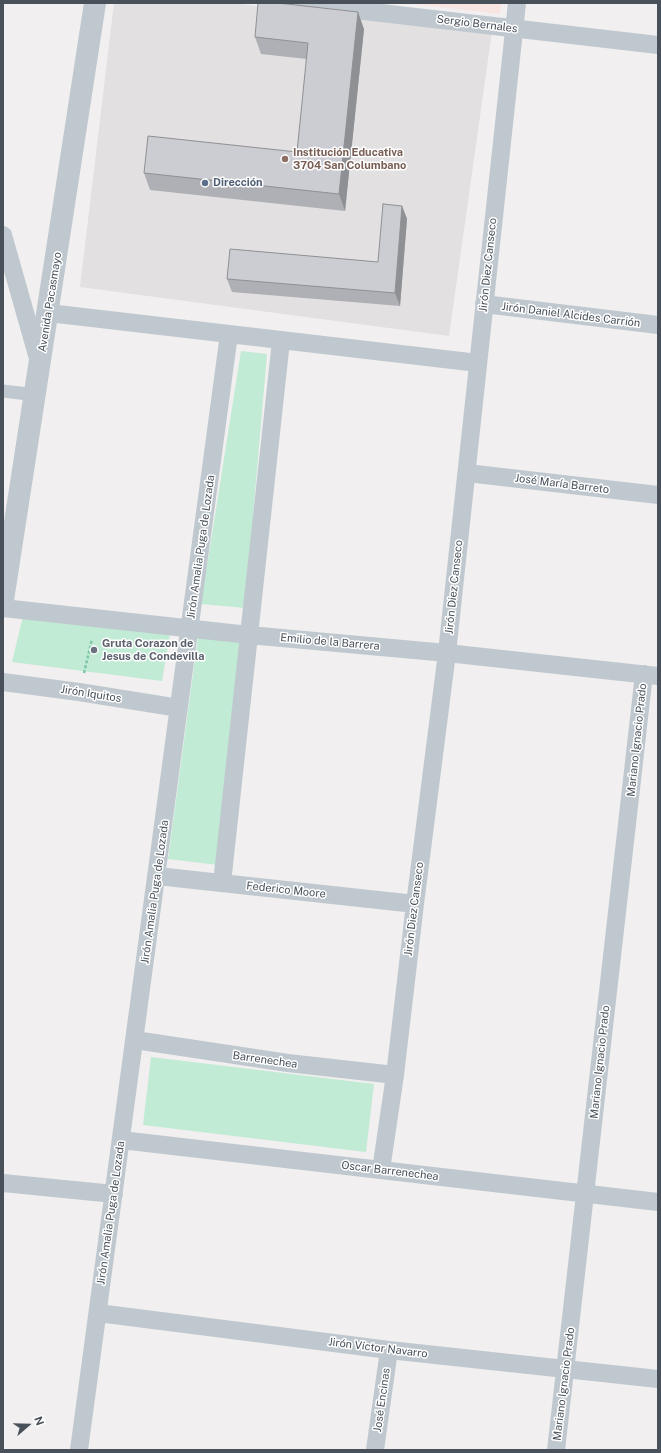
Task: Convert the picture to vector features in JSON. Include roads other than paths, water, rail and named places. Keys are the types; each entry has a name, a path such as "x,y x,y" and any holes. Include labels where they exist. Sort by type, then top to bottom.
{"street":[{"name":"Avenida Pacasmayo","path":"3,600 49,313 95,3"},
{"name":"Sergio Bernales","path":"296,3 658,45"},
{"name":"Jirón Diez Canseco","path":"381,1170 395,1075 414,904 447,653 513,28 517,3"},
{"path":"3,235 40,367"},
{"name":"Jirón Daniel Alcides Carrión","path":"484,304 658,325"},
{"path":"49,313 478,363"},
{"name":"Jirón Amalia Puga de Lozada","path":"79,1450 230,334"},
{"path":"222,883 281,341"},
{"path":"3,391 36,395"},
{"name":"José María Barreto","path":"467,473 658,495"},
{"name":"Emilio de la Barrera","path":"3,608 249,635 447,653 651,675"},
{"name":"Mariano Ignacio Prado","path":"556,1450 586,1193 651,675"},
{"name":"Jirón Iquitos","path":"3,682 79,692 179,708"},
{"name":"Federico Moore","path":"157,876 414,904"},
{"name":"Barrenechea","path":"135,1040 288,1063 395,1075"},
{"name":"Oscar Barrenechea","path":"121,1140 658,1202"},
{"path":"3,1183 114,1194"},
{"name":"Jirón Víctor Navarro","path":"98,1313 388,1350 658,1379"},
{"name":"José Encinas","path":"375,1450 388,1350"}],"place":[{"name":"Institución Educativa 3704 San Columbano","path":"285,159"},
{"name":"Dirección","path":"205,183"},
{"name":"Gruta Corazon de Jesus de Condevilla","path":"94,650"}]}
